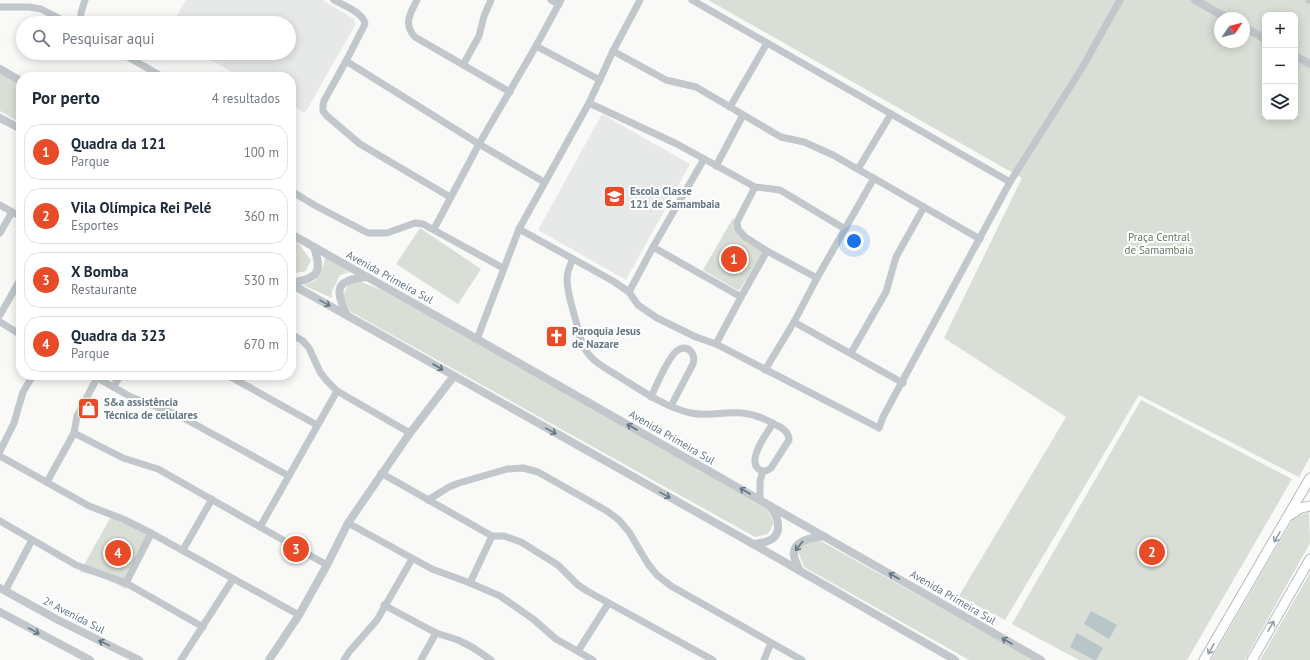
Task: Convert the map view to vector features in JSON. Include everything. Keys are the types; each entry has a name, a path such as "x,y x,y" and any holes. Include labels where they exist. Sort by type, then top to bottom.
{"main road":[{"path":"1204,660 1310,478"},
{"path":"1289,516 1301,508 1310,506"},
{"path":"1252,660 1310,559"}],"street":[{"path":"81,16 85,0"},
{"path":"334,0 359,14 365,20 364,28 324,101 323,111 360,144 450,197"},
{"path":"417,0 411,11 408,23 411,32 418,39 510,92"},
{"path":"463,65 479,36 484,16 491,0"},
{"path":"434,229 479,144 560,2 551,0"},
{"path":"476,339 518,229 589,103 613,51 640,0"},
{"path":"692,0 1010,182"},
{"path":"518,229 628,292 638,305 657,318 696,337 716,344 879,428 883,417 903,383 1010,182 1082,68 1120,0"},
{"path":"1195,0 1216,12"},
{"path":"0,7 29,6 53,16"},
{"path":"1250,31 1262,37"},
{"path":"730,107 768,43"},
{"path":"536,46 600,80"},
{"path":"613,51 666,80 696,87 781,137 804,142 816,147 858,169 980,239"},
{"path":"1298,58 1310,64"},
{"path":"133,60 154,72"},
{"path":"346,61 479,144 544,182"},
{"path":"0,69 16,78"},
{"path":"589,103 677,144 755,188 780,190 845,229"},
{"path":"858,169 891,114"},
{"path":"716,166 743,115"},
{"path":"0,118 16,127"},
{"path":"628,292 704,159"},
{"path":"765,370 794,322 817,278 874,178"},
{"path":"755,188 737,222 740,232 744,237 767,251 817,278"},
{"path":"296,194 316,206 368,232 387,233 415,223 423,224 503,268"},
{"path":"0,205 16,214"},
{"path":"851,353 886,292 896,257 924,207"},
{"path":"0,232 12,212"},
{"name":"Avenida Primeira Sul","path":"296,237 1041,660"},
{"path":"296,282 304,281 317,273 318,265 314,247"},
{"path":"653,247 740,297"},
{"path":"716,344 740,297 767,251"},
{"path":"572,259 567,279 568,290 580,337 590,356 599,364 651,397 671,406 691,413 742,412 758,416 773,423 783,429 789,437 789,440 771,468 767,471 763,471 758,469 755,465 755,455 773,423"},
{"path":"347,315 340,299 339,292 341,286 354,278 367,277"},
{"path":"296,286 955,660"},
{"path":"0,315 16,287"},
{"path":"0,322 16,331"},
{"path":"794,322 903,383"},
{"path":"296,337 309,348 320,372 337,391 410,432"},
{"path":"651,397 672,354 681,348 690,350 693,354 693,364 671,406"},
{"path":"273,659 327,565 348,523 410,432 454,376"},
{"path":"0,451 14,423 23,392 30,380"},
{"path":"46,482 74,433 77,416 92,380"},
{"path":"100,380 146,404 178,415 289,476"},
{"path":"113,388 118,380"},
{"path":"236,380 317,425"},
{"path":"260,527 337,391"},
{"path":"74,433 123,458 158,470 327,565"},
{"path":"0,456 89,506 151,532 299,615"},
{"path":"428,500 449,487 459,483 507,469 523,468 538,472 607,511 619,520 630,532 648,564 670,586 802,660"},
{"path":"760,500 760,481 763,471"},
{"path":"382,473 492,536 504,536 521,542 558,565 578,585 608,604 713,660"},
{"path":"183,550 212,499"},
{"path":"752,544 769,541 776,534 778,529 777,516 769,505"},
{"path":"0,522 76,565 126,583 203,627"},
{"path":"348,523 432,569 500,596 533,619 556,639 593,660"},
{"path":"126,583 151,532"},
{"path":"470,583 492,536"},
{"path":"800,571 794,556 796,548 806,539 823,536"},
{"path":"2,590 32,540"},
{"path":"344,660 348,652 377,620 412,559"},
{"path":"181,660 233,579"},
{"name":"2ᵃ Avenida Sul","path":"2,590 58,620 139,660"},
{"path":"578,651 608,604"},
{"path":"384,606 436,632 472,647 491,660"},
{"path":"0,612 90,660"},
{"path":"421,660 436,632"},
{"path":"764,660 771,643"}],"shaded area":[{"path":"186,0 322,0 354,19 355,25 305,113 296,108 296,72 232,72 211,60 296,60 296,16 177,16"},
{"name":"Escola Classe 121 de Samambaia","path":"602,114 690,164 626,280 538,230"},
{"path":"1091,611 1117,625 1109,639 1084,624"},
{"path":"1077,633 1103,648 1096,660 1070,647"}],"green space":[{"name":"Praça Central de Samambaia","path":"708,0 1310,0 1310,457 1299,477 1139,395 1005,620 959,596 1066,417 944,338 1022,178"},
{"path":"0,72 16,81 16,120 0,111"},
{"path":"733,218 741,233 766,248 739,291 703,270"},
{"path":"420,228 481,269 458,304 396,264"},
{"path":"296,242 311,260 306,271 296,273"},
{"path":"325,256 350,272 340,275 332,291 332,298 303,285 315,281 324,264"},
{"path":"359,281 384,291 766,507 774,523 768,534 755,537 351,312 343,296 348,284"},
{"path":"1141,400 1292,479 1187,660 1079,660 1012,624"},
{"path":"1309,512 1310,543 1245,660 1211,660 1293,519"},
{"path":"113,513 156,533 126,589 102,577 80,572"},
{"path":"805,539 817,539 1035,660 969,660 804,567 798,551"},
{"path":"1310,573 1310,660 1260,660"}],"place":[{"name":"Escola Classe 121 de Samambaia","path":"614,197"},
{"name":"Quadra da 121","path":"734,259"},
{"name":"Paroquia Jesus de Nazare","path":"556,337"},
{"name":"S&a assistência Técnica de celulares","path":"89,408"},
{"name":"X Bomba","path":"296,549"},
{"name":"Vila Olímpica Rei Pelé","path":"1152,552"},
{"name":"Quadra da 323","path":"118,553"}]}
